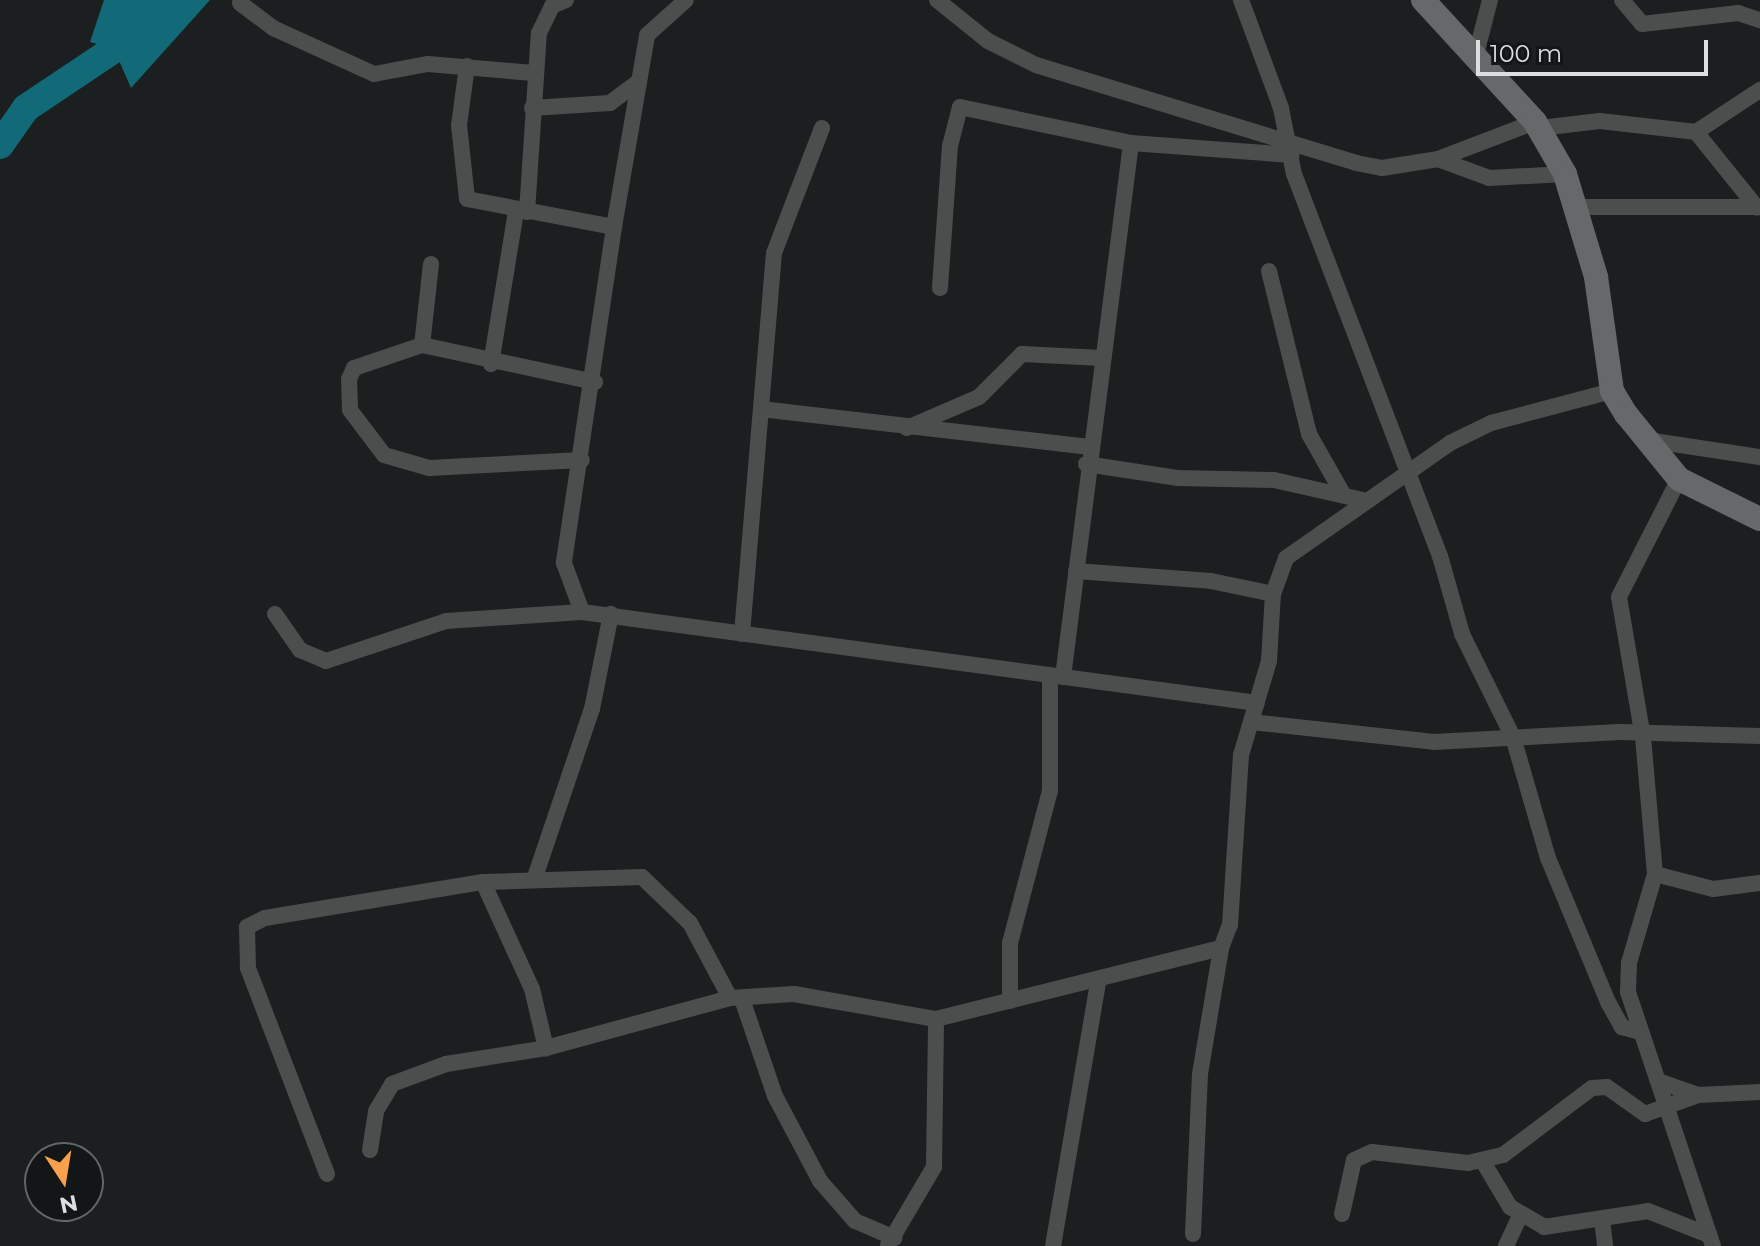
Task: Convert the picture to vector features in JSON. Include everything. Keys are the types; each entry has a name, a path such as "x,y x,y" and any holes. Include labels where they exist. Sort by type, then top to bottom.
{"street":[{"path":"491,364 522,211 534,73 544,17 566,0"},
{"path":"582,612 564,563 595,382 614,227 651,25 675,15 686,0"},
{"path":"937,0 988,41 1036,65 1289,149 1382,168 1438,159 1538,125 1600,121 1696,132 1760,90"},
{"path":"1241,0 1289,149 1404,474 1483,687 1513,737 1548,858 1608,1002 1622,1027 1641,1032"},
{"path":"1423,0 1538,125 1565,174 1579,207 1612,391 1645,440 1679,479 1760,519"},
{"path":"1475,58 1490,0"},
{"path":"1622,0 1642,24 1709,7 1760,20"},
{"path":"240,3 273,28 374,74 428,64 534,73"},
{"path":"467,66 459,125 467,199 614,227"},
{"path":"532,108 610,103 639,81"},
{"path":"610,103 633,120"},
{"path":"940,288 950,146 960,107 1131,143 1289,149"},
{"path":"742,634 775,246 822,128"},
{"path":"1696,132 1758,207"},
{"path":"1010,1001 1010,943 1050,790 1057,676 1076,571 1087,456 1131,143"},
{"path":"1438,159 1489,178 1565,174"},
{"path":"1579,207 1758,207"},
{"path":"422,345 431,264"},
{"path":"1269,271 1309,434 1343,494"},
{"path":"582,460 429,468 384,455 350,410 350,373 422,345 491,364 595,382"},
{"path":"907,428 987,392 1022,354 1102,358"},
{"path":"1193,1234 1200,1074 1221,948 1230,925 1237,783 1269,661 1273,594 1286,558 1363,500 1491,423 1612,391"},
{"path":"761,409 1087,456 1177,478 1274,480 1363,500"},
{"path":"1645,440 1760,457"},
{"path":"1679,479 1619,597 1643,737 1655,874 1629,963 1628,992 1711,1241"},
{"path":"1076,571 1211,581 1273,594"},
{"path":"275,614 300,650 326,661 446,621 582,612 1257,703"},
{"path":"534,880 592,709 611,614"},
{"path":"1251,722 1434,742 1513,737 1760,736"},
{"path":"1655,874 1713,889 1760,883"},
{"path":"327,1174 248,968 247,927 296,910 483,882 642,877 690,923 736,998 775,1096 820,1181 855,1221 891,1242 934,1167 936,1019"},
{"path":"483,882 532,989 546,1048"},
{"path":"370,1150 376,1111 392,1084 446,1064 546,1048 736,998 794,994 936,1019 1098,982 1221,948"},
{"path":"1053,1246 1098,982"},
{"path":"1658,1081 1698,1095"},
{"path":"1342,1214 1346,1179 1363,1154 1482,1160 1503,1155 1592,1088 1607,1087 1638,1112 1698,1095 1760,1092"},
{"path":"1482,1160 1520,1216 1544,1227 1648,1211 1711,1241"},
{"path":"1506,1246 1520,1216"},
{"path":"1602,1220 1605,1246"}],"water":[{"path":"104,0 210,0 131,88 114,49 90,42"}],"waterway":[{"path":"0,145 26,108 114,49"}]}
